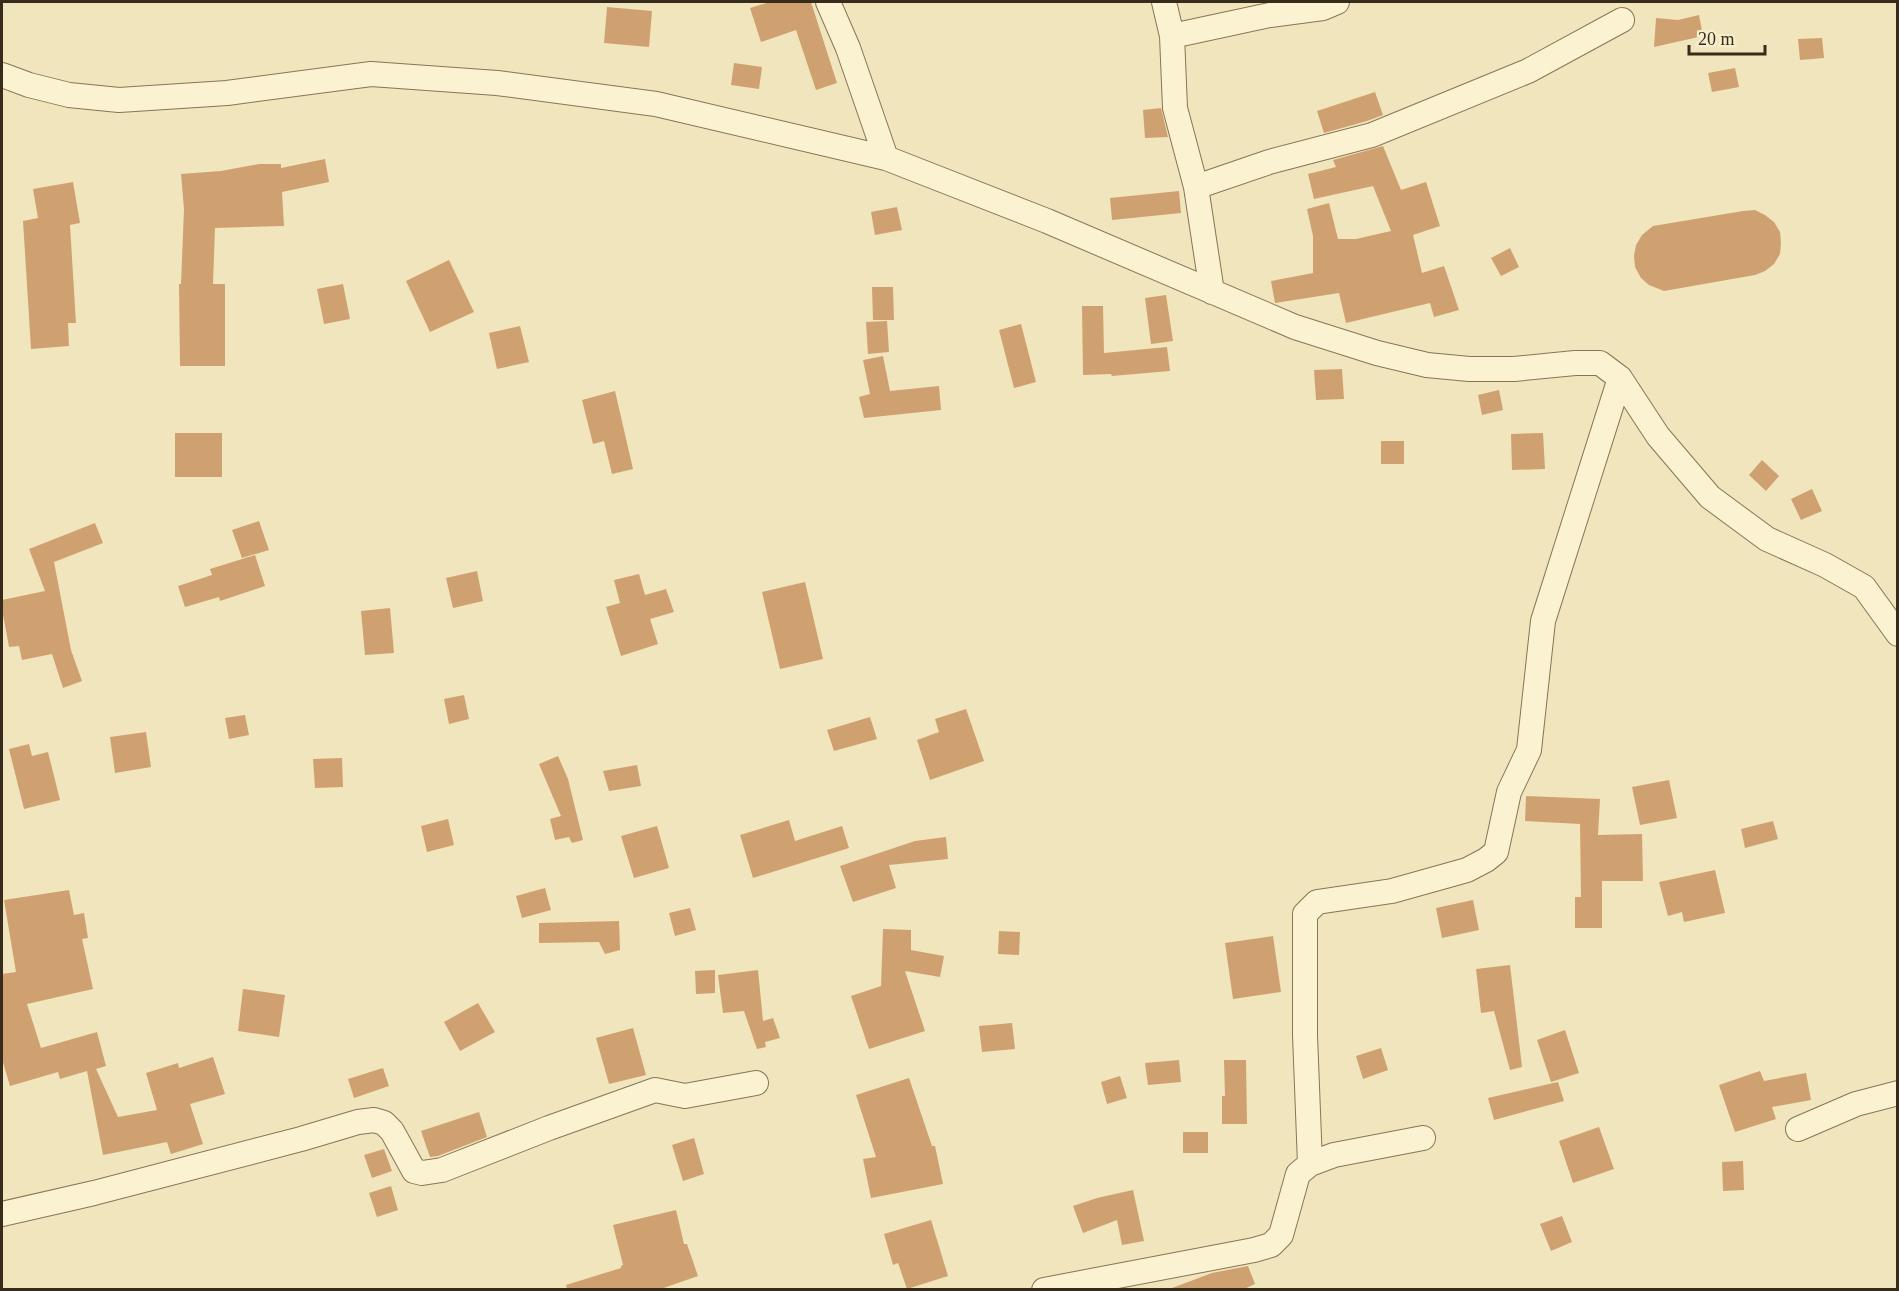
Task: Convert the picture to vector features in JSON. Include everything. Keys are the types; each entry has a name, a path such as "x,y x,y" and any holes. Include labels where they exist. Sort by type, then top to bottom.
{"street":[{"path":"828,2 848,48 886,158"},
{"path":"1164,2 1172,36 1175,108 1196,187 1212,292"},
{"path":"1172,36 1270,15 1323,8 1337,2"},
{"path":"1196,187 1269,162 1372,135 1528,71 1622,20"},
{"path":"2,75 29,86 69,95 119,100 227,93 371,74 497,83 656,104 886,158 1047,221 1295,327 1377,352 1427,364 1469,369 1514,369 1600,363 1620,378 1658,436 1710,497 1767,539 1825,565 1864,587 1898,634"},
{"path":"1310,1164 1305,1035 1305,914 1317,902 1392,891 1467,870 1496,852 1509,792 1528,750 1543,621 1620,378"},
{"path":"2,1215 374,1120 384,1123 392,1131 414,1171 422,1173 442,1170 655,1090 685,1096 756,1083"},
{"path":"1798,1129 1856,1104 1898,1093"},
{"path":"1044,1290 1270,1245 1281,1235 1298,1174 1310,1164 1334,1155 1423,1138"}],"building":[{"path":"770,2 811,2 837,83 816,90 796,30 761,42 750,8"},
{"path":"607,7 652,11 649,47 604,43"},
{"path":"1699,15 1703,36 1654,47 1656,18 1678,20"},
{"path":"1822,38 1824,58 1800,60 1798,39"},
{"path":"734,63 762,67 759,89 731,85"},
{"path":"1735,68 1739,87 1712,92 1708,73"},
{"path":"1375,92 1383,115 1324,133 1317,111"},
{"path":"1161,108 1168,137 1145,138 1143,110"},
{"path":"1383,146 1401,190 1426,182 1440,226 1413,235 1422,273 1444,266 1459,310 1434,317 1430,303 1346,323 1339,293 1275,303 1271,281 1313,273 1313,236 1307,209 1329,203 1338,239 1356,239 1391,231 1373,186 1314,199 1308,174 1336,167 1333,160"},
{"path":"325,159 329,182 282,192 284,226 215,228 213,284 225,284 225,366 180,366 179,284 181,284 184,209 181,174 221,171 259,164 281,164 281,168"},
{"path":"73,182 80,223 70,225 76,323 68,323 69,346 31,349 23,221 38,218 33,189"},
{"path":"1179,191 1181,213 1112,220 1110,198"},
{"path":"897,207 902,230 875,235 871,212"},
{"path":"1755,210 1774,222 1780,232 1780,254 1774,264 1765,271 1755,275 1664,291 1649,285 1641,278 1635,267 1636,245 1642,235 1653,226"},
{"path":"1510,248 1519,267 1501,276 1491,258"},
{"path":"449,260 474,312 430,332 406,281"},
{"path":"343,284 350,319 324,324 317,289"},
{"path":"872,287 893,287 894,320 873,320"},
{"path":"1166,295 1173,341 1151,344 1145,298"},
{"path":"1082,306 1103,306 1104,353 1167,347 1170,371 1112,376 1111,374 1083,375"},
{"path":"887,321 889,352 868,354 866,322"},
{"path":"1021,324 1036,382 1014,388 999,330"},
{"path":"520,326 529,362 497,369 489,333"},
{"path":"883,356 890,391 939,386 941,410 864,418 859,397 870,394 863,360"},
{"path":"1342,369 1344,399 1316,400 1314,370"},
{"path":"1499,390 1503,410 1482,415 1478,395"},
{"path":"615,391 633,469 612,474 604,441 593,444 582,400"},
{"path":"175,433 222,433 222,477 175,477"},
{"path":"1543,433 1545,469 1512,470 1511,434"},
{"path":"1381,441 1404,441 1404,464 1381,464"},
{"path":"1762,460 1779,476 1766,491 1749,475"},
{"path":"1812,489 1822,511 1801,520 1791,499"},
{"path":"259,521 269,550 242,558 232,530"},
{"path":"95,523 103,543 54,562 71,650 82,681 63,688 52,654 22,660 19,646 9,647 2,600 45,591 29,549"},
{"path":"255,555 265,586 220,601 219,597 185,607 178,586 212,575 210,569"},
{"path":"477,571 483,601 453,608 446,578"},
{"path":"639,574 645,595 666,589 674,612 650,619 658,644 621,656 606,607 620,603 614,580"},
{"path":"805,582 823,659 780,669 762,592"},
{"path":"390,608 394,653 365,655 361,611"},
{"path":"464,695 469,719 449,724 444,699"},
{"path":"966,709 984,761 930,780 917,740 939,732 935,719"},
{"path":"245,715 249,735 229,739 225,718"},
{"path":"870,717 877,739 834,751 827,730"},
{"path":"146,732 151,767 115,773 110,737"},
{"path":"29,744 32,756 48,752 60,800 24,809 9,749"},
{"path":"558,756 568,779 583,840 572,843 569,837 555,840 550,819 561,816 539,764"},
{"path":"342,758 343,787 315,788 313,759"},
{"path":"637,765 641,786 609,791 603,771"},
{"path":"1669,780 1677,818 1640,825 1632,787"},
{"path":"1526,796 1600,799 1598,835 1642,834 1643,881 1602,881 1602,928 1575,928 1575,897 1581,897 1580,824 1525,821"},
{"path":"448,819 454,845 427,852 421,826"},
{"path":"789,820 795,841 842,826 849,848 753,878 740,835"},
{"path":"1773,821 1778,839 1745,848 1741,829"},
{"path":"657,826 669,868 634,878 621,836"},
{"path":"946,837 948,859 889,865 896,888 853,902 840,866 915,841"},
{"path":"1715,870 1725,913 1684,922 1682,912 1668,916 1659,882"},
{"path":"545,888 551,910 522,918 516,896"},
{"path":"69,890 74,915 84,913 88,938 82,939 93,989 27,1004 41,1048 97,1032 106,1066 96,1069 118,1117 157,1110 146,1073 178,1063 179,1068 213,1057 225,1094 190,1104 203,1144 171,1154 167,1142 103,1155 87,1071 60,1079 58,1072 10,1086 2,1059 2,974 16,972 4,900"},
{"path":"1473,900 1479,930 1442,938 1436,908"},
{"path":"690,908 696,930 675,936 669,913"},
{"path":"619,921 620,950 605,954 599,942 539,943 539,923"},
{"path":"883,929 911,930 911,950 944,956 940,977 905,971 925,1031 869,1049 851,996 881,986"},
{"path":"999,931 1020,932 1019,955 998,954"},
{"path":"1273,936 1281,992 1233,999 1225,943"},
{"path":"1510,965 1522,1067 1510,1070 1494,1011 1481,1013 1476,969"},
{"path":"715,970 715,993 696,994 695,971"},
{"path":"758,970 763,1021 773,1018 780,1038 765,1042 766,1047 757,1049 744,1011 723,1013 718,975"},
{"path":"243,989 285,995 279,1037 238,1031"},
{"path":"478,1003 495,1032 460,1051 444,1022"},
{"path":"1012,1023 1015,1049 982,1052 979,1026"},
{"path":"633,1028 646,1075 609,1084 596,1038"},
{"path":"1565,1030 1579,1073 1551,1082 1537,1040"},
{"path":"1381,1048 1388,1070 1363,1079 1356,1056"},
{"path":"1179,1060 1181,1082 1148,1085 1145,1063"},
{"path":"1224,1060 1246,1060 1247,1124 1222,1124 1222,1096 1225,1096"},
{"path":"383,1068 389,1086 354,1098 348,1079"},
{"path":"1760,1071 1764,1081 1806,1073 1811,1100 1772,1107 1776,1119 1735,1132 1719,1085"},
{"path":"1120,1076 1127,1098 1107,1104 1101,1082"},
{"path":"909,1078 932,1146 935,1146 943,1184 871,1198 863,1159 876,1157 856,1095"},
{"path":"1558,1082 1564,1101 1494,1120 1488,1098"},
{"path":"479,1112 487,1137 430,1157 421,1131"},
{"path":"1599,1127 1614,1169 1573,1183 1559,1141"},
{"path":"1183,1132 1208,1132 1208,1153 1183,1153"},
{"path":"694,1138 704,1174 683,1181 672,1145"},
{"path":"384,1149 392,1171 372,1178 364,1155"},
{"path":"1743,1161 1744,1190 1723,1191 1722,1162"},
{"path":"391,1186 398,1210 377,1217 369,1193"},
{"path":"1133,1190 1144,1241 1122,1245 1117,1220 1083,1233 1073,1206"},
{"path":"676,1210 684,1244 687,1244 698,1276 658,1290 567,1290 566,1285 621,1268 623,1265 613,1225"},
{"path":"1562,1216 1572,1242 1551,1251 1540,1224"},
{"path":"931,1220 948,1276 907,1289 898,1263 893,1265 884,1234"},
{"path":"1248,1266 1255,1284 1242,1290 1172,1290 1172,1288 1212,1273"}]}
